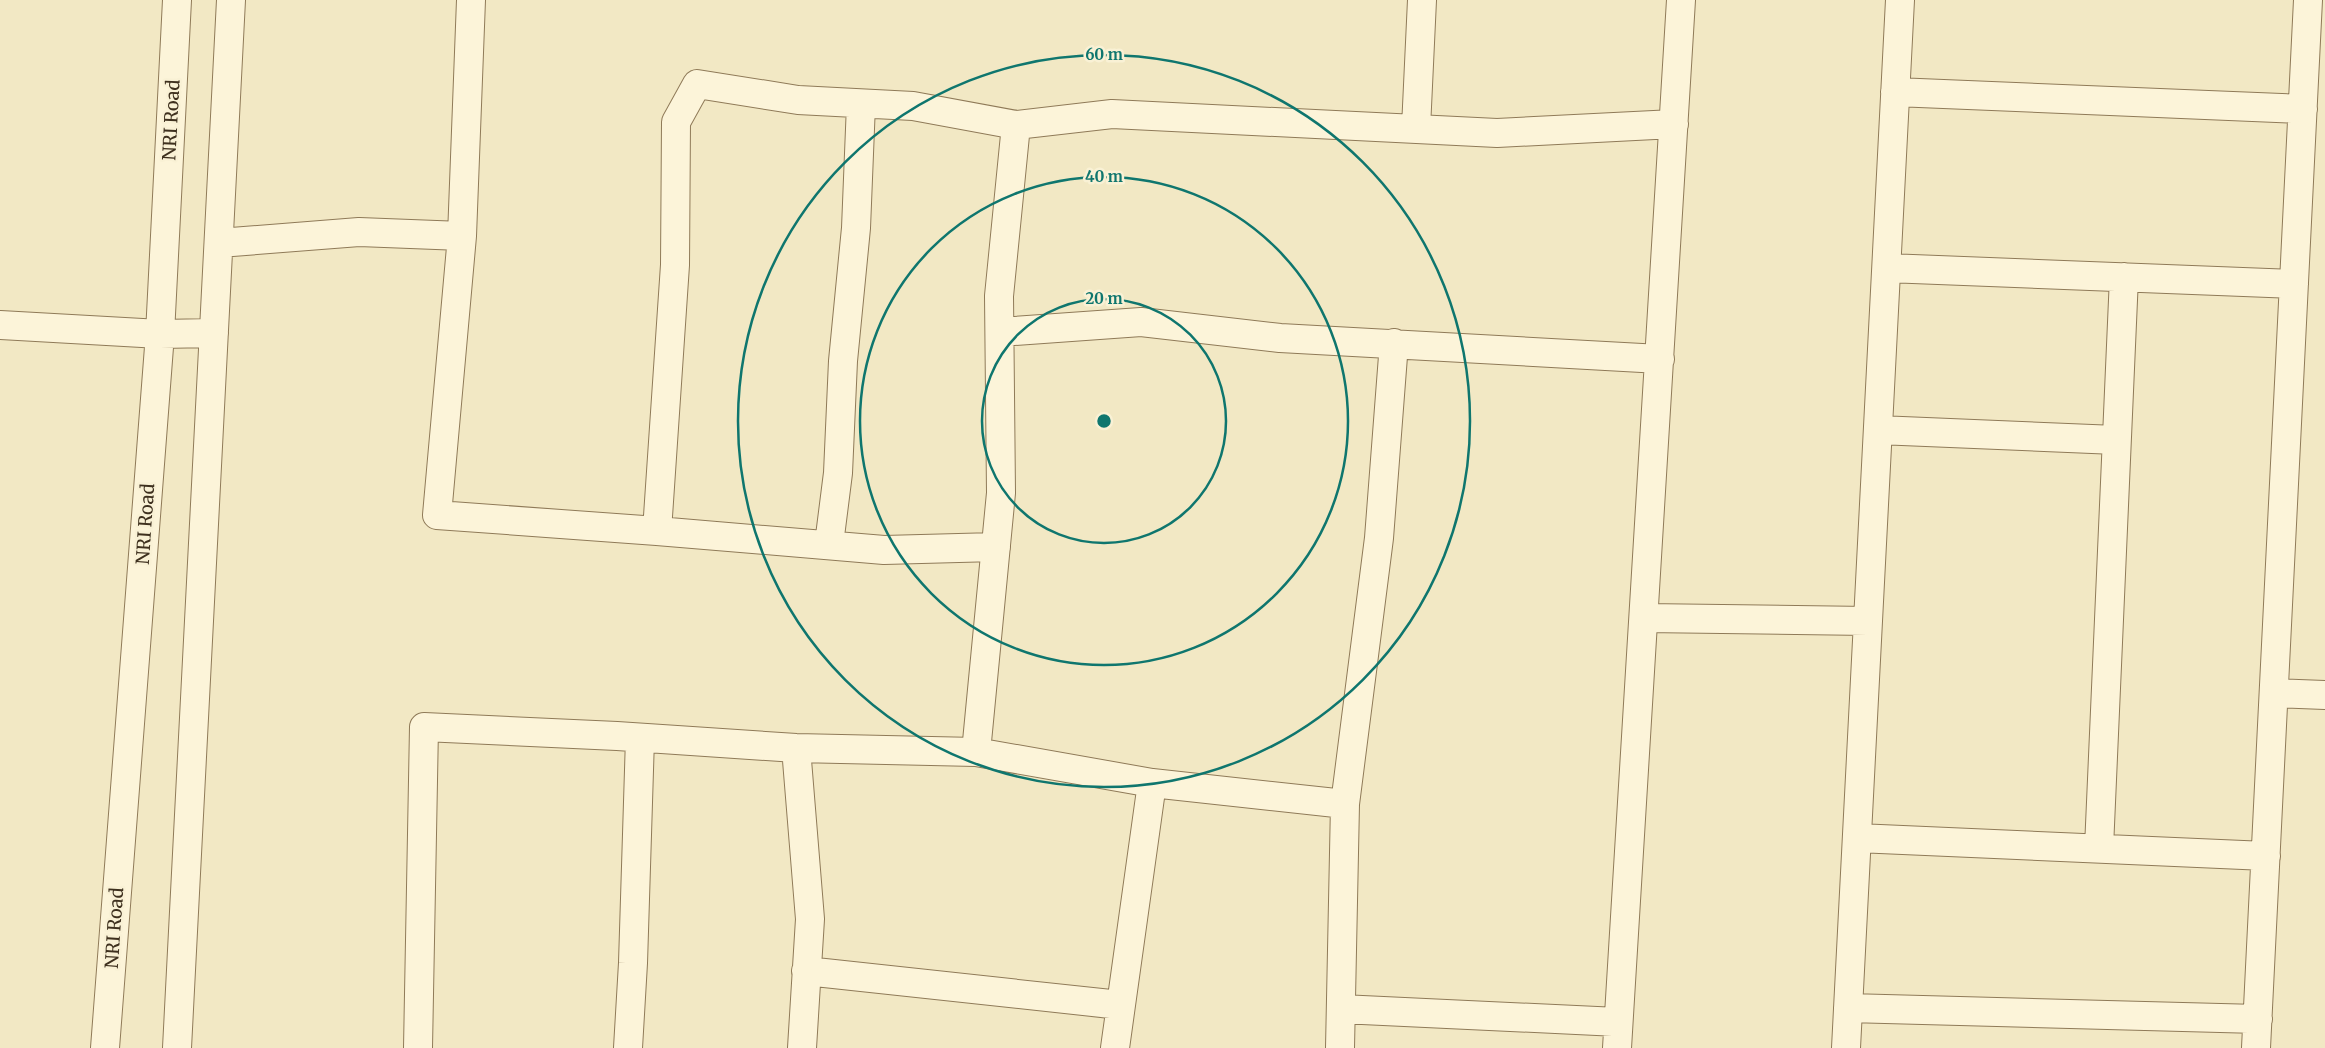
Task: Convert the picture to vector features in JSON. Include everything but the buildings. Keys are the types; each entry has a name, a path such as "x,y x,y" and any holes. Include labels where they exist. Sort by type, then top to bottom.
{"street":[{"name":"NRI Road","path":"105,1048 160,334 177,0"},
{"path":"177,1048 231,0"},
{"path":"471,0 462,236 437,515 829,544 884,550 996,547"},
{"path":"1416,128 1422,0"},
{"path":"1341,1009 1618,1035 1645,618 1681,0"},
{"path":"1846,1048 1900,0"},
{"path":"2256,1048 2308,0"},
{"path":"657,532 675,265 676,122 696,84 798,100 913,106 1016,125 1112,114 1498,132 1674,124"},
{"path":"1895,92 2303,110"},
{"path":"829,544 838,473 843,361 856,228 861,104"},
{"path":"976,752 1001,493 999,296 1016,125"},
{"path":"219,243 359,232 462,236"},
{"path":"1887,268 2294,284"},
{"path":"2099,848 2124,277"},
{"path":"1000,332 1141,322 1280,338 1660,359"},
{"path":"0,325 160,334 214,333"},
{"path":"1340,1048 1345,804 1379,538 1394,343"},
{"path":"1878,430 2116,440"},
{"path":"1645,618 1868,621"},
{"path":"2274,693 2325,694"},
{"path":"418,1048 424,727 796,748 976,752 1152,783 1345,804"},
{"path":"628,1048 633,963 640,738"},
{"path":"796,748 810,918 802,1048"},
{"path":"1115,1048 1152,783"},
{"path":"1857,838 2266,856"},
{"path":"806,971 1120,1005"},
{"path":"1848,1008 2258,1019"}]}
